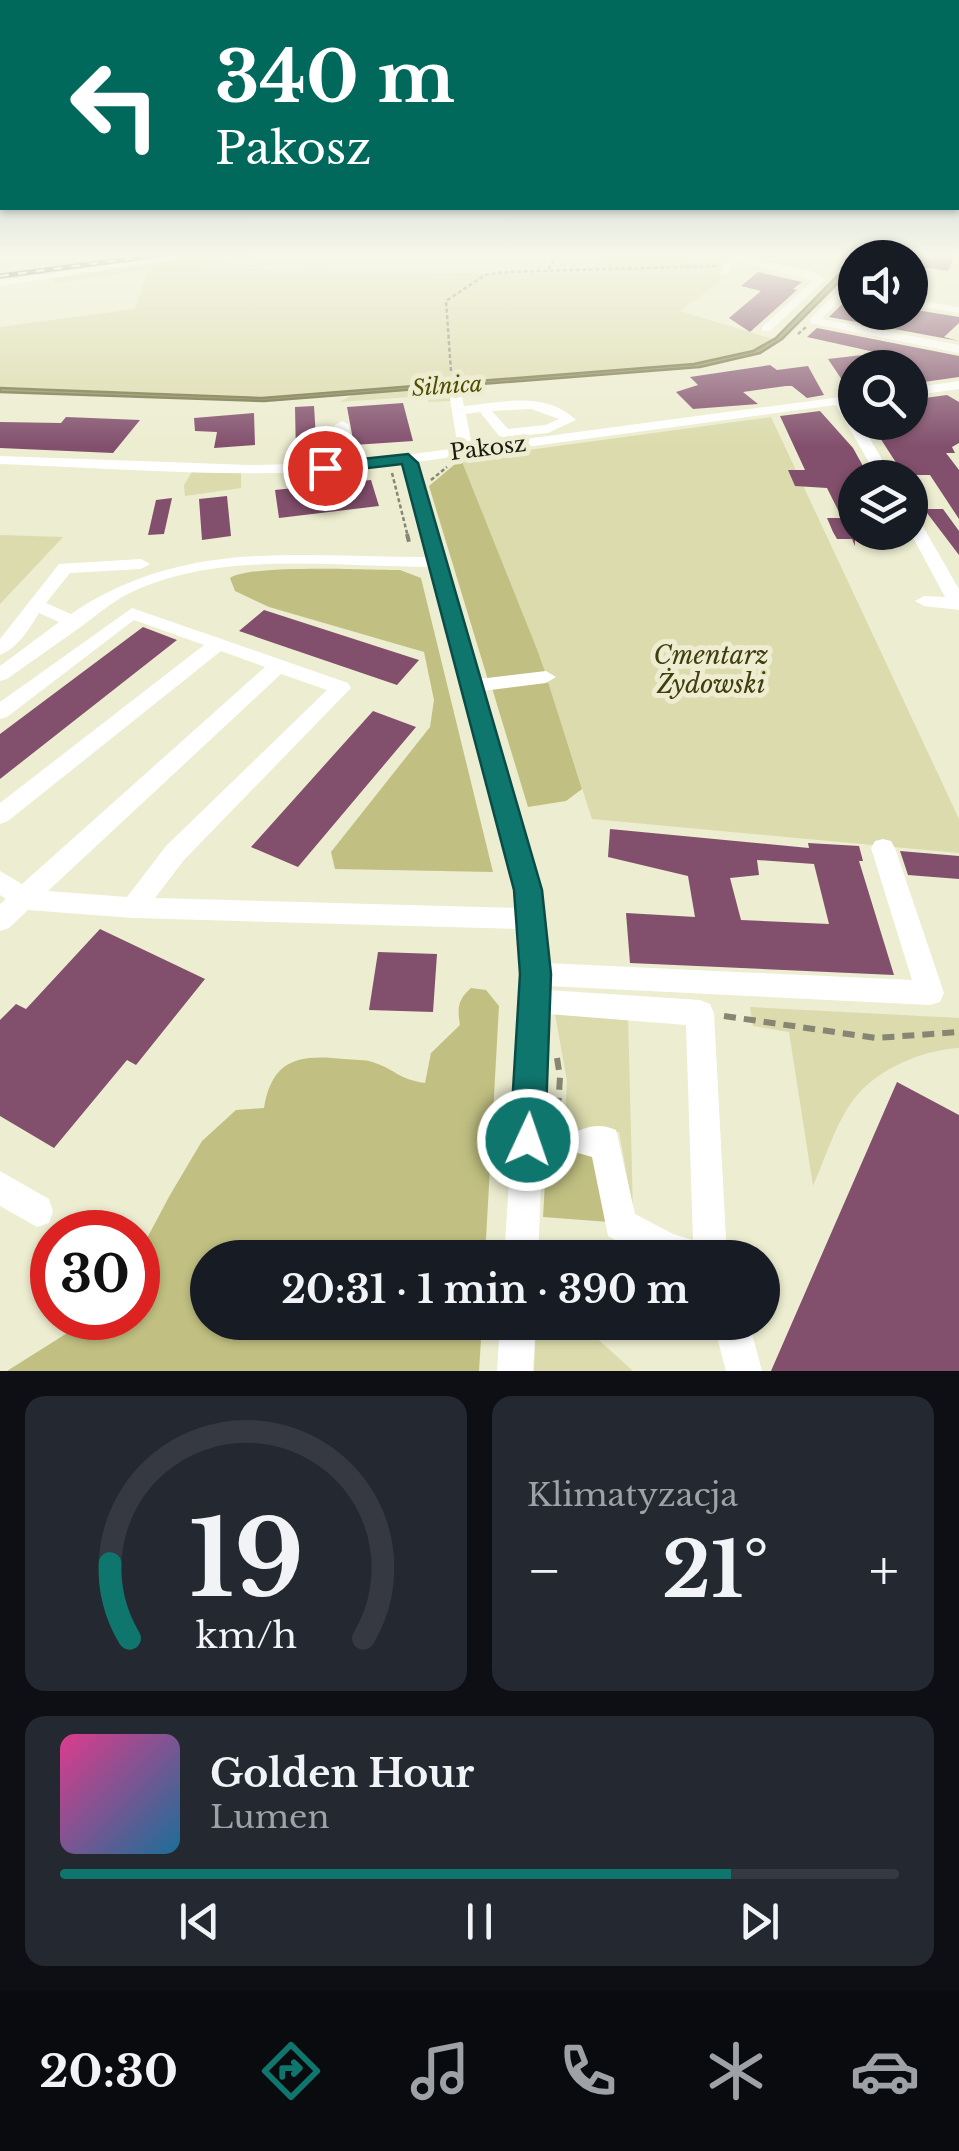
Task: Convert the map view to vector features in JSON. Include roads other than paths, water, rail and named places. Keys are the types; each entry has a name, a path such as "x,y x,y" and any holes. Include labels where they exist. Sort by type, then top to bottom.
{"street":[{"path":"766,329 778,319"},
{"path":"816,319 814,322 959,349"},
{"path":"454,385 462,454"},
{"path":"928,390 954,386 959,399"},
{"name":"Pakosz","path":"0,460 231,469 345,467 838,401"},
{"path":"458,411 484,409 538,405 560,412 569,420 548,428 504,433 484,409"},
{"path":"342,425 345,467"},
{"path":"408,459 424,559 473,686 524,871 535,988 522,1240"},
{"path":"924,601 959,604 953,581 928,544"},
{"path":"0,675 126,588 191,567 424,559"},
{"path":"0,649 65,568 141,564"},
{"path":"35,605 74,622"},
{"path":"0,712 132,613 341,688 175,853 133,908"},
{"path":"0,815 218,644"},
{"path":"0,920 278,666"},
{"path":"473,686 546,677"},
{"path":"535,988 930,993 884,848"},
{"path":"0,881 24,899 133,908 531,919"},
{"path":"535,988 700,1013 709,1240"},
{"path":"589,1142 605,1141 620,1224 651,1240"},
{"path":"0,1188 34,1210"},
{"path":"515,1371 517,1340"},
{"path":"736,1340 744,1371"}],"water":[{"name":"Silnica","path":"795,319 802,319 760,353 700,367 264,401 0,392 0,388 262,398 694,364 753,351 776,338"}],"park label":[{"name":"Cmentarz Żydowski","path":"711,670"}]}
